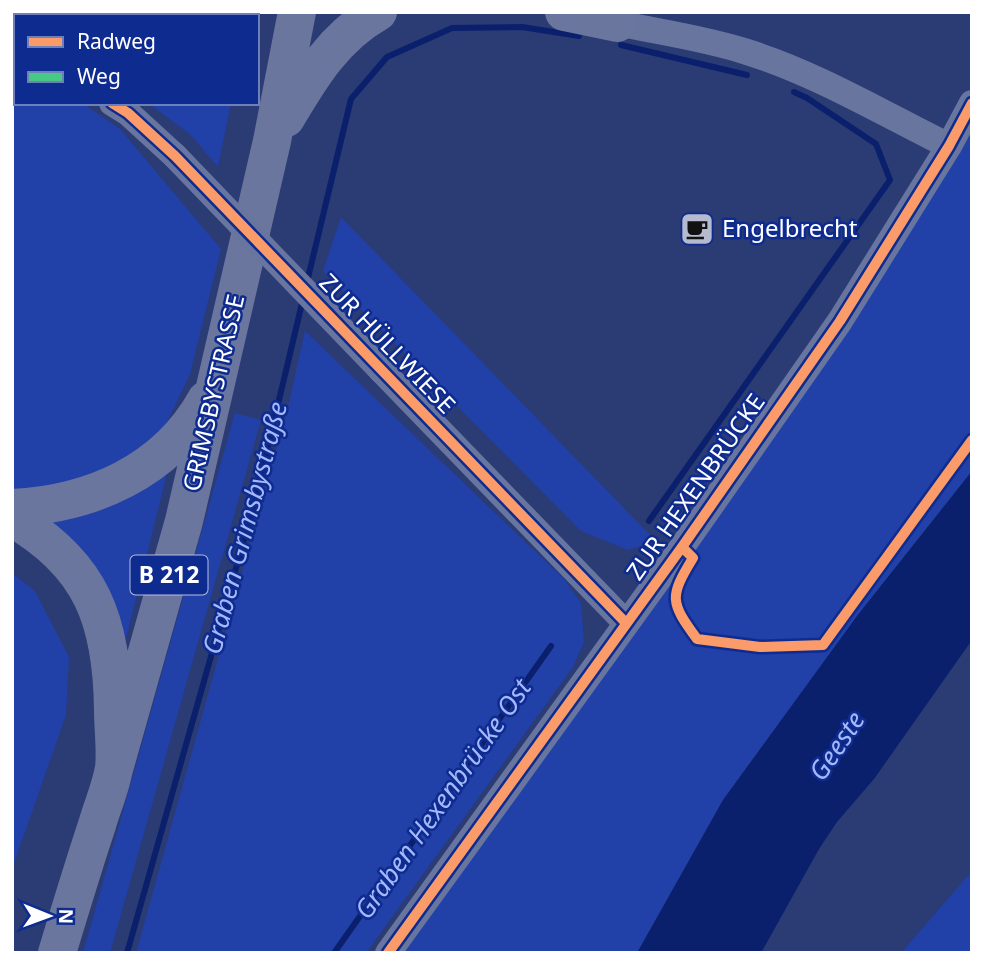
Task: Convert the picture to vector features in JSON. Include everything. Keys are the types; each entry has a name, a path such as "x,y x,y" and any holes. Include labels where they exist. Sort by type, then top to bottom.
{"highway":[{"name":"GRIMSBYSTRASSE","path":"114,769 184,521 272,141 297,12"},
{"path":"272,141 318,64 335,44 378,12"},
{"path":"564,12 617,23"},
{"path":"12,508 75,500 105,489 133,474 159,456 182,433 217,380"},
{"path":"12,518 36,532 60,552 79,575 95,602 106,631 112,662 114,769"},
{"name":"B 212","path":"57,953 114,769"}],"street":[{"path":"617,23 710,42 771,61 828,85 949,146"},
{"name":"ZUR HEXENBRÜCKE","path":"388,953 625,622 682,547 840,321 949,146 972,103"},
{"name":"ZUR HÜLLWIESE","path":"115,105 128,113 175,156 625,622"}],"shaded area":[{"path":"12,12 250,12 14,14 12,49"},
{"path":"12,77 14,105 85,105 120,129 221,249 190,374 165,427 128,464 76,490 12,493"},
{"path":"151,105 231,105 218,167 191,135"},
{"path":"972,130 972,471 857,616 723,800 637,953 404,953 848,329"},
{"path":"341,217 656,541 628,550 581,531 323,271"},
{"path":"305,331 563,578 581,603 584,642 573,667 366,953 136,953 288,407"},
{"path":"235,413 261,420 110,953 83,953"},
{"path":"173,449 121,659 28,516"},
{"path":"12,573 35,591 69,657 66,715 12,869"},
{"path":"972,871 972,953 901,953"}],"water":[{"name":"Geeste","path":"972,471 972,640 874,779 837,822 761,953 637,953 723,800 857,616"}],"waterway":[{"path":"307,282 351,99 387,57 452,28 522,27 579,36"},
{"path":"621,45 747,75"},
{"path":"649,521 890,180 876,144 794,92"},
{"name":"Graben Grimsbystraße","path":"127,953 255,501 303,299"},
{"name":"Graben Hexenbrücke Ost","path":"334,953 551,646"}],"cycle path":[{"path":"388,953 682,547 840,321 949,146 972,103"},
{"path":"115,105 128,113 175,156 625,622"},
{"path":"682,547 693,558 680,582 676,599 682,616 697,639 760,647 823,645 972,440"}],"place":[{"name":"Engelbrecht","path":"697,229"}]}
